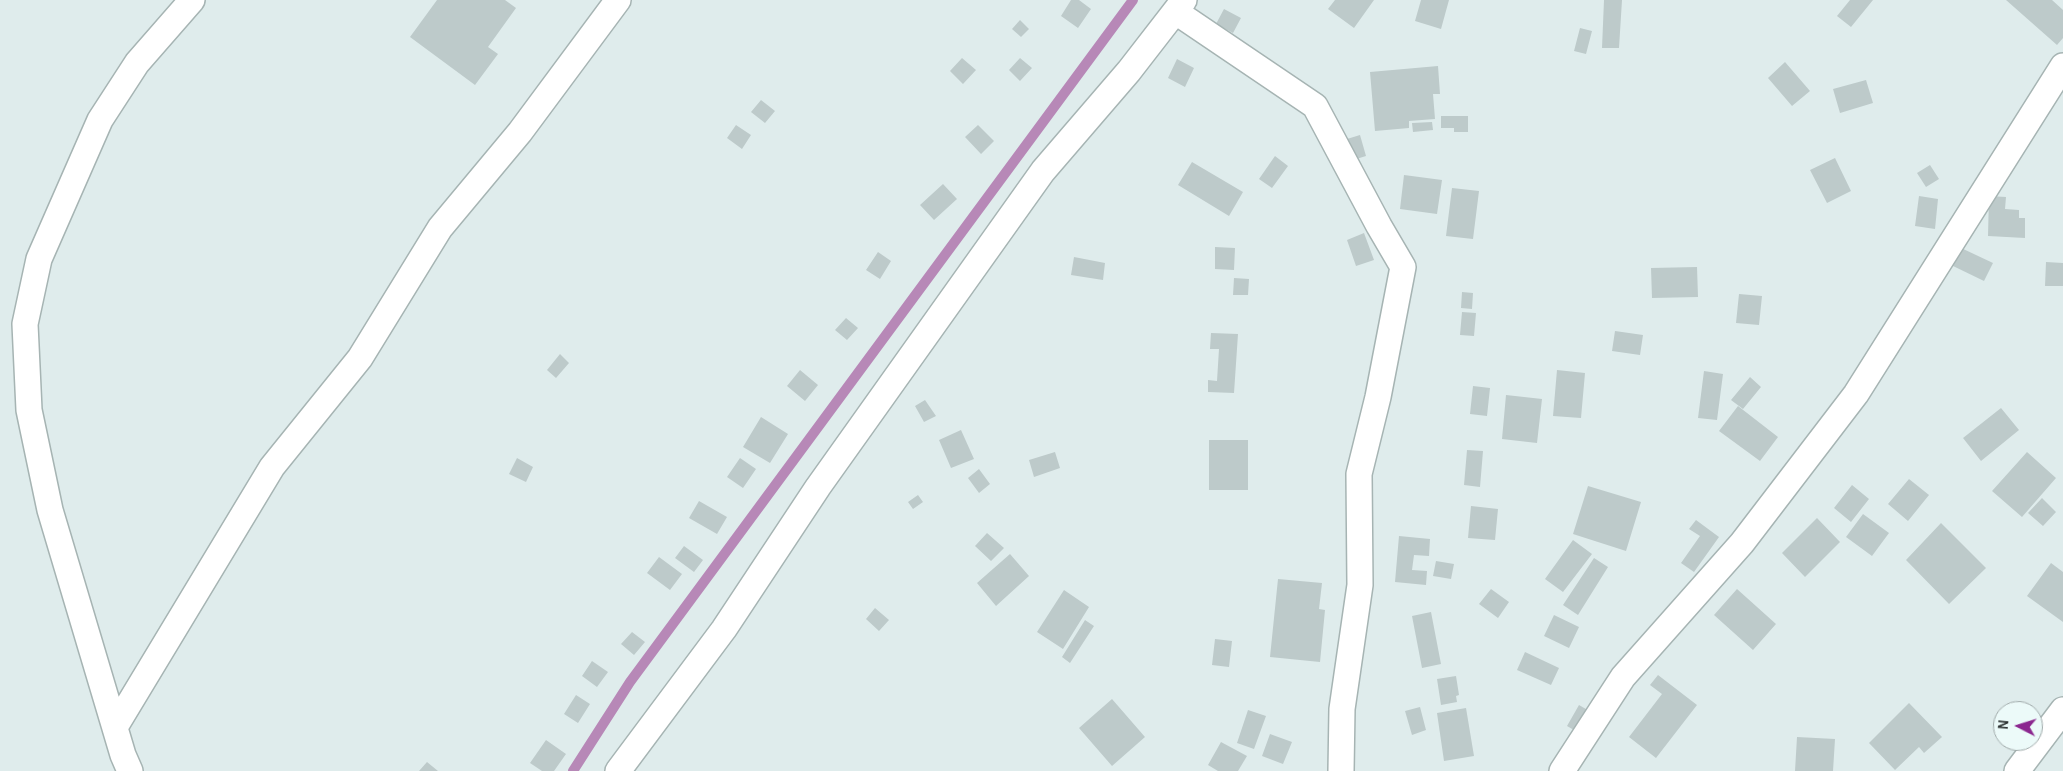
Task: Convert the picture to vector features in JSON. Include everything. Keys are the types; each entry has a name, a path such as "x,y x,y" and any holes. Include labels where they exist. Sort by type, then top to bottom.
{"street":[{"path":"130,771 50,510 29,410 25,324 39,259 100,120 137,63 192,0"},
{"path":"115,727 272,467 360,358 440,228 520,132 618,0"},
{"path":"618,771 724,629 818,487 1043,172 1130,71 1180,6 1315,106 1379,226 1404,267 1378,397 1359,474 1360,585 1342,709 1341,771"},
{"path":"1562,771 1623,677 1742,543 1856,394 2063,66"},
{"path":"2017,771 2063,710"}],"building":[{"path":"437,0 505,0 516,8 488,47 498,54 475,85 410,37"},
{"path":"1071,0 1079,0 1091,9 1078,28 1061,16"},
{"path":"1335,0 1374,0 1354,28 1328,9"},
{"path":"1421,0 1449,0 1441,29 1415,21"},
{"path":"1604,0 1622,0 1619,48 1602,48"},
{"path":"1850,0 1873,0 1851,27 1837,16"},
{"path":"2006,0 2052,0 2063,10 2063,38 2057,45"},
{"path":"1224,9 1241,18 1233,33 1216,24"},
{"path":"1020,20 1029,29 1021,37 1012,29"},
{"path":"1580,28 1592,31 1586,54 1574,51"},
{"path":"962,58 976,70 963,84 950,71"},
{"path":"1020,58 1032,68 1020,81 1009,70"},
{"path":"1177,59 1194,68 1185,87 1168,78"},
{"path":"1785,62 1810,91 1792,106 1768,78"},
{"path":"1438,66 1440,94 1433,94 1435,119 1409,121 1409,128 1375,131 1370,72"},
{"path":"1866,80 1873,103 1840,113 1833,89"},
{"path":"761,100 775,111 765,123 751,112"},
{"path":"1441,116 1468,116 1468,132 1454,132 1454,128 1441,128"},
{"path":"1432,122 1433,130 1413,132 1412,123"},
{"path":"736,125 751,135 742,149 727,138"},
{"path":"978,125 994,141 981,154 965,137"},
{"path":"1360,135 1366,156 1353,160 1347,139"},
{"path":"1275,156 1288,166 1272,188 1259,179"},
{"path":"1835,158 1851,191 1827,203 1810,170"},
{"path":"1192,162 1243,192 1229,216 1178,185"},
{"path":"1930,165 1939,179 1926,187 1917,173"},
{"path":"1404,175 1442,180 1437,214 1400,209"},
{"path":"943,184 957,199 934,220 920,205"},
{"path":"1452,188 1479,191 1473,239 1446,236"},
{"path":"1919,196 1938,199 1935,229 1915,226"},
{"path":"1989,196 2006,197 2005,209 2019,210 2019,218 2025,218 2025,238 1988,236"},
{"path":"1364,233 1374,260 1356,266 1347,240"},
{"path":"1215,247 1235,248 1234,270 1215,269"},
{"path":"1959,247 1993,263 1984,281 1951,265"},
{"path":"878,252 891,261 880,279 866,270"},
{"path":"1074,257 1105,263 1103,280 1071,275"},
{"path":"2046,262 2063,263 2063,286 2045,286"},
{"path":"1697,267 1698,297 1652,298 1651,268"},
{"path":"1234,278 1249,279 1248,295 1233,295"},
{"path":"1462,292 1473,293 1472,309 1461,308"},
{"path":"1739,294 1762,296 1759,325 1736,323"},
{"path":"1462,312 1476,313 1474,336 1460,335"},
{"path":"846,318 858,328 847,340 835,330"},
{"path":"1615,331 1643,335 1640,355 1612,351"},
{"path":"1211,333 1238,334 1234,393 1208,392 1208,380 1217,381 1219,349 1210,349"},
{"path":"560,354 569,363 556,378 547,370"},
{"path":"800,370 818,385 805,401 787,386"},
{"path":"1557,370 1585,373 1581,418 1553,416"},
{"path":"1704,371 1723,374 1717,420 1698,418"},
{"path":"1750,377 1761,387 1743,409 1731,400"},
{"path":"1473,386 1490,388 1487,416 1470,414"},
{"path":"1506,395 1542,399 1537,443 1502,439"},
{"path":"925,400 936,416 924,422 915,406"},
{"path":"1738,406 1778,437 1760,461 1719,431"},
{"path":"2001,408 2019,430 1981,461 1963,438"},
{"path":"761,417 788,434 770,463 743,447"},
{"path":"961,430 974,459 951,468 939,440"},
{"path":"1209,440 1248,440 1248,490 1209,490"},
{"path":"1467,450 1483,451 1480,487 1464,485"},
{"path":"1055,452 1060,468 1034,477 1029,460"},
{"path":"2027,452 2056,478 2022,517 1992,491"},
{"path":"517,458 533,467 526,482 509,474"},
{"path":"740,458 756,469 743,488 727,477"},
{"path":"979,469 990,484 979,493 968,478"},
{"path":"1909,479 1929,495 1908,521 1888,504"},
{"path":"1852,485 1869,499 1851,522 1834,508"},
{"path":"1588,486 1641,502 1626,551 1573,534"},
{"path":"918,495 923,502 913,509 908,502"},
{"path":"2042,498 2056,512 2043,526 2028,513"},
{"path":"699,501 727,517 717,534 689,518"},
{"path":"1471,506 1498,509 1495,540 1468,538"},
{"path":"1863,514 1889,533 1872,556 1846,537"},
{"path":"1817,518 1840,542 1805,577 1782,553"},
{"path":"1696,520 1719,537 1694,572 1681,563 1700,536 1689,529"},
{"path":"1941,523 1986,568 1949,604 1906,560"},
{"path":"987,533 1004,548 991,561 975,546"},
{"path":"1399,536 1430,539 1429,556 1414,555 1412,570 1427,571 1426,585 1395,582"},
{"path":"1573,540 1592,554 1563,592 1545,579"},
{"path":"684,546 703,560 694,572 675,558"},
{"path":"1010,554 1029,576 996,606 977,583"},
{"path":"659,557 682,574 670,590 647,573"},
{"path":"1594,558 1608,567 1578,615 1563,605"},
{"path":"1436,561 1454,564 1451,579 1433,576"},
{"path":"2051,563 2063,572 2063,622 2027,596"},
{"path":"1278,579 1322,583 1319,609 1325,610 1320,662 1270,657"},
{"path":"1491,589 1509,602 1498,618 1479,604"},
{"path":"1737,589 1776,624 1753,650 1714,615"},
{"path":"1064,590 1089,607 1063,649 1037,632"},
{"path":"875,608 889,620 879,631 866,619"},
{"path":"1431,612 1441,664 1422,668 1412,616"},
{"path":"1554,615 1579,627 1569,648 1544,636"},
{"path":"1085,620 1094,626 1070,663 1062,657"},
{"path":"632,632 645,642 634,655 621,644"},
{"path":"1215,639 1232,641 1229,667 1212,665"},
{"path":"1525,652 1559,668 1551,685 1517,670"},
{"path":"592,661 608,672 597,687 582,676"},
{"path":"1658,675 1697,705 1656,758 1629,737 1662,694 1650,685"},
{"path":"1456,676 1459,695 1456,696 1457,702 1441,705 1437,679"},
{"path":"576,695 590,704 578,723 564,714"},
{"path":"1112,699 1145,737 1112,766 1079,728"},
{"path":"1909,703 1942,737 1924,753 1919,747 1895,770 1869,743"},
{"path":"1579,705 1591,712 1579,733 1567,726"},
{"path":"1420,707 1426,730 1412,735 1405,711"},
{"path":"1466,708 1474,756 1444,761 1437,713"},
{"path":"1248,710 1266,716 1254,749 1237,743"},
{"path":"1270,734 1292,742 1283,764 1262,756"},
{"path":"1797,737 1835,739 1833,771 1795,771"},
{"path":"546,740 566,754 554,771 542,771 530,763"},
{"path":"1221,742 1247,756 1238,771 1218,771 1208,765"},
{"path":"427,762 438,771 419,771"}],"waterway":[{"path":"573,771 630,682 1133,0"}]}
